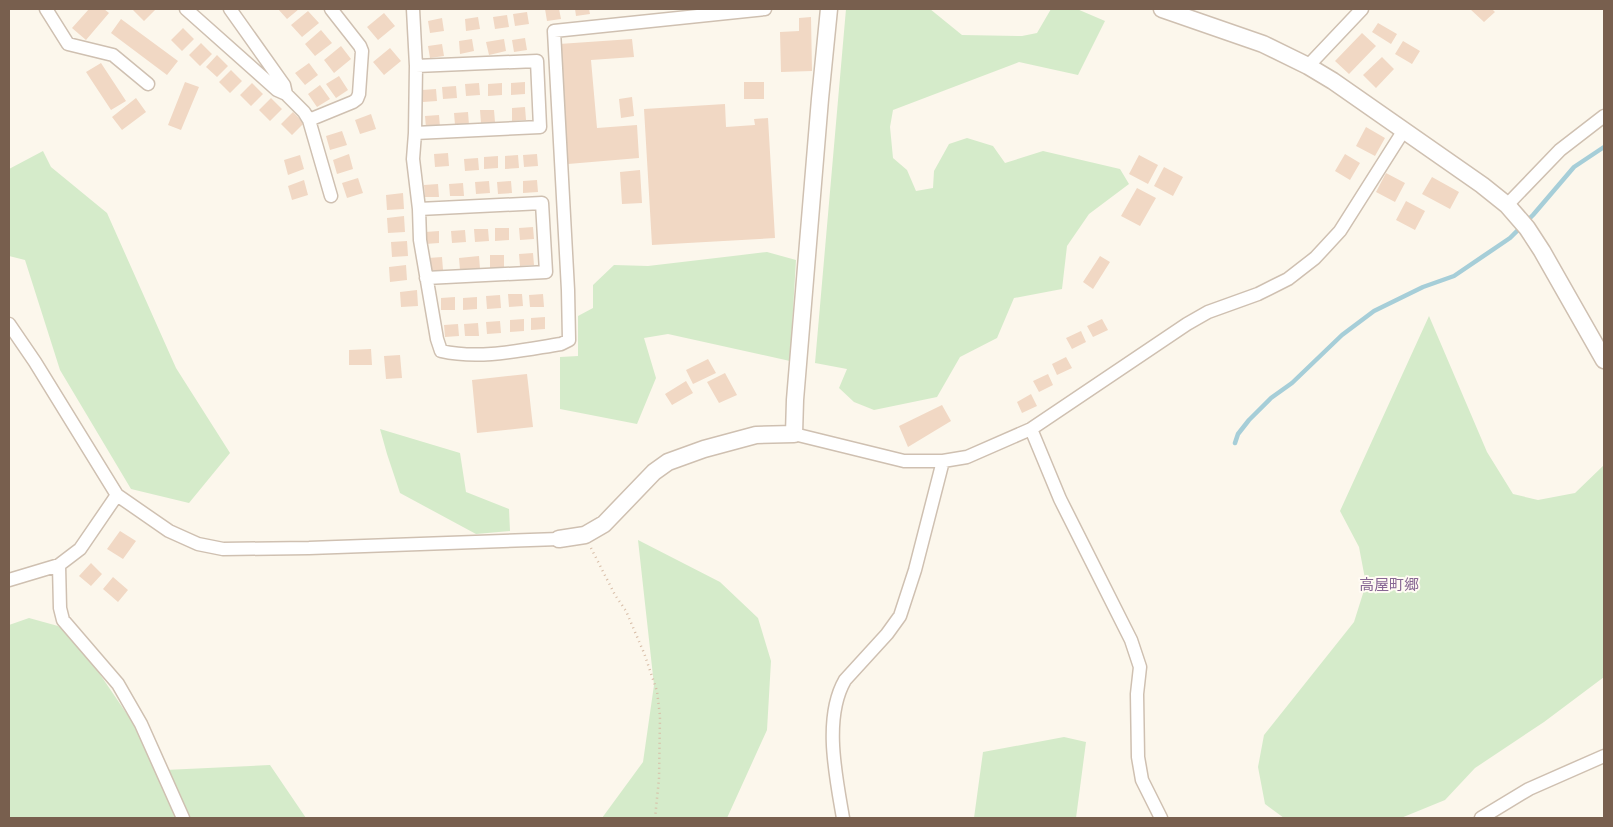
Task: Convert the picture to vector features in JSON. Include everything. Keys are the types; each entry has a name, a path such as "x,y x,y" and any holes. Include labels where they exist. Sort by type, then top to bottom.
{"street":[{"path":"46,9 68,44 113,55 148,84"},
{"path":"186,9 277,90 286,94 304,112 309,120 331,196"},
{"path":"230,9 284,85 286,94"},
{"path":"309,120 353,102 358,99 359,94 362,51 331,9"},
{"path":"413,9 416,66 413,159 419,209 420,240 437,339 441,351 458,355 490,354 561,344 569,340 554,31 764,9"},
{"path":"794,434 817,128 829,9"},
{"path":"1162,9 1263,44 1308,66 1333,81 1482,185 1507,205 1527,228 1604,360"},
{"path":"1308,66 1362,9"},
{"path":"415,133 540,128 537,61 416,66"},
{"path":"1507,205 1560,150 1604,116"},
{"path":"9,324 35,362 117,495 170,531 198,544 223,549 309,548 559,539 585,535 604,524 654,472 668,462 756,434 794,434 904,461 943,461 966,457 1031,429 1187,324 1208,312 1258,294 1288,279 1315,258 1340,231 1404,130"},
{"path":"419,209 542,203 546,272 426,278"},
{"path":"1031,429 1060,499 1131,640 1140,667 1137,694 1138,748 1142,780 1162,818"},
{"path":"843,818 833,763 833,721 840,689 845,680 887,634 900,616 915,570 943,461"},
{"path":"9,580 59,565 80,549 117,495"},
{"path":"59,565 60,608 63,620 118,684 141,724 183,818"},
{"path":"1481,818 1529,789 1604,755"}],"path":[{"path":"585,535 615,595 626,611 644,653 656,692 660,716 659,779 655,818"}],"green space":[{"path":"846,9 930,9 962,35 1022,36 1037,33 1051,9 1077,9 1105,21 1078,75 1019,62 893,110 890,127 893,158 907,170 916,191 933,188 934,171 949,144 967,138 993,146 1005,163 1043,151 1120,169 1129,184 1089,214 1067,246 1062,289 1014,298 997,338 960,357 937,397 874,410 854,402 839,388 847,369 815,363"},
{"path":"43,151 51,167 107,213 176,368 230,453 189,503 131,489 60,370 25,260 9,256 9,169"},
{"path":"767,252 796,260 790,361 668,334 644,338 656,378 637,424 560,409 560,357 578,356 578,316 593,308 593,285 614,265 648,266"},
{"path":"1429,316 1487,452 1513,494 1538,500 1575,493 1604,465 1604,677 1544,722 1475,768 1445,800 1401,818 1284,818 1265,804 1258,767 1264,735 1354,622 1366,584 1359,547 1340,511"},
{"path":"380,429 460,453 466,492 509,509 510,531 476,534 400,493"},
{"path":"638,540 720,582 758,618 771,661 767,730 727,818 602,818 643,762 654,685"},
{"path":"29,618 58,626 78,642 165,770 270,765 306,818 9,818 9,625"},
{"path":"1064,737 1086,742 1076,818 974,818 983,752"}],"building":[{"path":"89,9 104,9 109,13 86,40 72,28"},
{"path":"156,9 144,21 133,10"},
{"path":"278,9 299,9 287,19"},
{"path":"545,9 559,9 561,19 547,21"},
{"path":"575,9 589,9 590,14 576,16"},
{"path":"1470,9 1492,9 1495,12 1484,22"},
{"path":"308,11 319,23 302,37 291,25"},
{"path":"527,12 529,24 515,26 513,14"},
{"path":"384,13 395,26 378,40 367,27"},
{"path":"507,15 509,27 495,29 493,17"},
{"path":"478,17 480,29 466,31 465,19"},
{"path":"811,17 812,71 781,72 780,32 799,31 799,18"},
{"path":"442,18 444,31 430,33 428,21"},
{"path":"121,19 178,61 167,75 111,33"},
{"path":"1378,23 1397,34 1391,44 1372,32"},
{"path":"183,28 194,39 182,51 171,40"},
{"path":"321,30 332,43 315,56 305,44"},
{"path":"1362,33 1376,46 1349,74 1335,61"},
{"path":"525,38 527,50 514,52 512,40"},
{"path":"472,39 474,51 460,54 459,41"},
{"path":"504,39 506,51 489,55 486,42"},
{"path":"632,39 634,57 591,60 597,128 637,125 639,158 568,164 559,44"},
{"path":"1403,41 1420,51 1412,64 1395,54"},
{"path":"201,43 212,54 200,66 189,55"},
{"path":"442,44 444,56 430,58 428,46"},
{"path":"341,46 351,59 334,73 324,60"},
{"path":"390,48 401,61 384,75 373,62"},
{"path":"217,55 228,66 217,77 206,67"},
{"path":"1382,57 1394,69 1376,88 1363,75"},
{"path":"101,63 126,101 111,110 86,72"},
{"path":"309,63 318,75 305,85 295,73"},
{"path":"231,70 242,81 230,93 219,82"},
{"path":"339,76 348,90 336,98 326,84"},
{"path":"185,82 199,87 181,130 168,125"},
{"path":"525,82 525,94 511,95 511,83"},
{"path":"744,82 764,82 764,99 744,99"},
{"path":"252,83 263,94 251,106 240,95"},
{"path":"479,83 480,95 466,96 465,84"},
{"path":"502,83 502,95 488,96 488,84"},
{"path":"320,85 330,99 317,107 308,94"},
{"path":"456,86 457,98 443,99 442,87"},
{"path":"436,89 437,101 423,102 422,90"},
{"path":"632,97 634,116 621,118 619,99"},
{"path":"136,98 146,112 122,130 112,117"},
{"path":"271,98 282,109 270,121 259,110"},
{"path":"725,104 726,127 755,125 754,119 768,118 775,238 652,245 644,109"},
{"path":"525,107 526,120 512,121 512,108"},
{"path":"480,110 494,110 495,122 481,123"},
{"path":"293,112 304,123 292,135 281,124"},
{"path":"468,112 469,125 455,125 454,113"},
{"path":"371,114 376,129 360,134 355,120"},
{"path":"439,115 440,127 426,128 425,116"},
{"path":"1366,127 1385,138 1375,156 1356,146"},
{"path":"342,131 347,145 330,150 326,136"},
{"path":"448,153 449,166 435,167 434,154"},
{"path":"349,154 353,169 337,174 333,160"},
{"path":"537,154 538,166 524,167 523,155"},
{"path":"1345,154 1360,163 1350,180 1335,171"},
{"path":"300,155 304,169 288,175 284,160"},
{"path":"518,155 519,168 505,169 505,156"},
{"path":"1139,155 1158,165 1148,184 1129,174"},
{"path":"498,156 498,168 484,169 484,157"},
{"path":"478,158 479,170 465,171 464,159"},
{"path":"1164,167 1183,177 1173,196 1154,186"},
{"path":"640,170 642,203 622,204 620,172"},
{"path":"1386,173 1405,183 1395,202 1376,192"},
{"path":"1432,177 1459,192 1450,209 1422,194"},
{"path":"358,178 363,193 347,198 342,183"},
{"path":"304,180 308,195 292,200 288,186"},
{"path":"537,180 538,192 523,193 523,181"},
{"path":"489,181 490,193 476,194 475,182"},
{"path":"511,181 512,193 498,194 497,182"},
{"path":"463,183 464,196 450,196 449,184"},
{"path":"438,184 439,197 425,197 424,185"},
{"path":"1137,188 1156,198 1140,226 1121,216"},
{"path":"403,193 404,209 387,210 386,195"},
{"path":"1406,201 1425,211 1415,230 1396,220"},
{"path":"404,216 405,232 388,233 387,218"},
{"path":"533,227 534,239 520,240 519,228"},
{"path":"495,228 509,228 509,240 495,241"},
{"path":"474,229 488,229 489,241 475,242"},
{"path":"465,230 466,242 452,243 451,231"},
{"path":"439,231 439,243 425,244 425,232"},
{"path":"407,241 408,256 392,257 391,242"},
{"path":"533,253 534,265 520,266 519,254"},
{"path":"490,255 504,255 504,267 490,268"},
{"path":"479,256 480,269 460,270 459,258"},
{"path":"1100,256 1110,262 1093,289 1083,282"},
{"path":"442,257 443,270 429,271 428,258"},
{"path":"406,265 407,280 390,282 389,267"},
{"path":"417,290 418,306 401,307 400,292"},
{"path":"508,294 522,294 523,306 509,307"},
{"path":"543,294 544,307 530,307 529,295"},
{"path":"500,295 501,308 487,309 486,296"},
{"path":"455,297 455,310 441,310 441,298"},
{"path":"477,297 477,309 463,310 463,298"},
{"path":"545,317 545,329 531,330 531,318"},
{"path":"524,319 524,331 510,332 510,320"},
{"path":"1102,319 1108,330 1093,337 1087,326"},
{"path":"500,321 501,333 487,334 486,322"},
{"path":"478,323 479,336 465,336 464,324"},
{"path":"458,324 459,336 445,337 444,325"},
{"path":"1081,331 1086,342 1072,349 1066,338"},
{"path":"371,349 372,365 349,365 349,350"},
{"path":"400,355 402,378 386,379 384,356"},
{"path":"1066,357 1072,368 1057,375 1052,364"},
{"path":"708,359 716,373 693,384 686,370"},
{"path":"725,373 737,395 719,403 707,382"},
{"path":"527,374 533,427 477,433 472,380"},
{"path":"1048,374 1053,385 1039,392 1033,381"},
{"path":"686,381 693,393 672,405 665,394"},
{"path":"1031,394 1037,406 1022,413 1017,402"},
{"path":"942,405 951,421 908,447 899,426"},
{"path":"120,531 136,541 123,559 107,549"},
{"path":"91,563 102,574 91,586 79,576"},
{"path":"113,577 128,590 118,602 103,589"}],"waterway":[{"path":"1235,443 1238,434 1249,420 1271,398 1292,383 1342,335 1374,311 1423,287 1454,276 1510,238 1533,215 1574,167 1604,147"}],"district":[{"name":"高屋町郷","path":"1389,585"}]}
